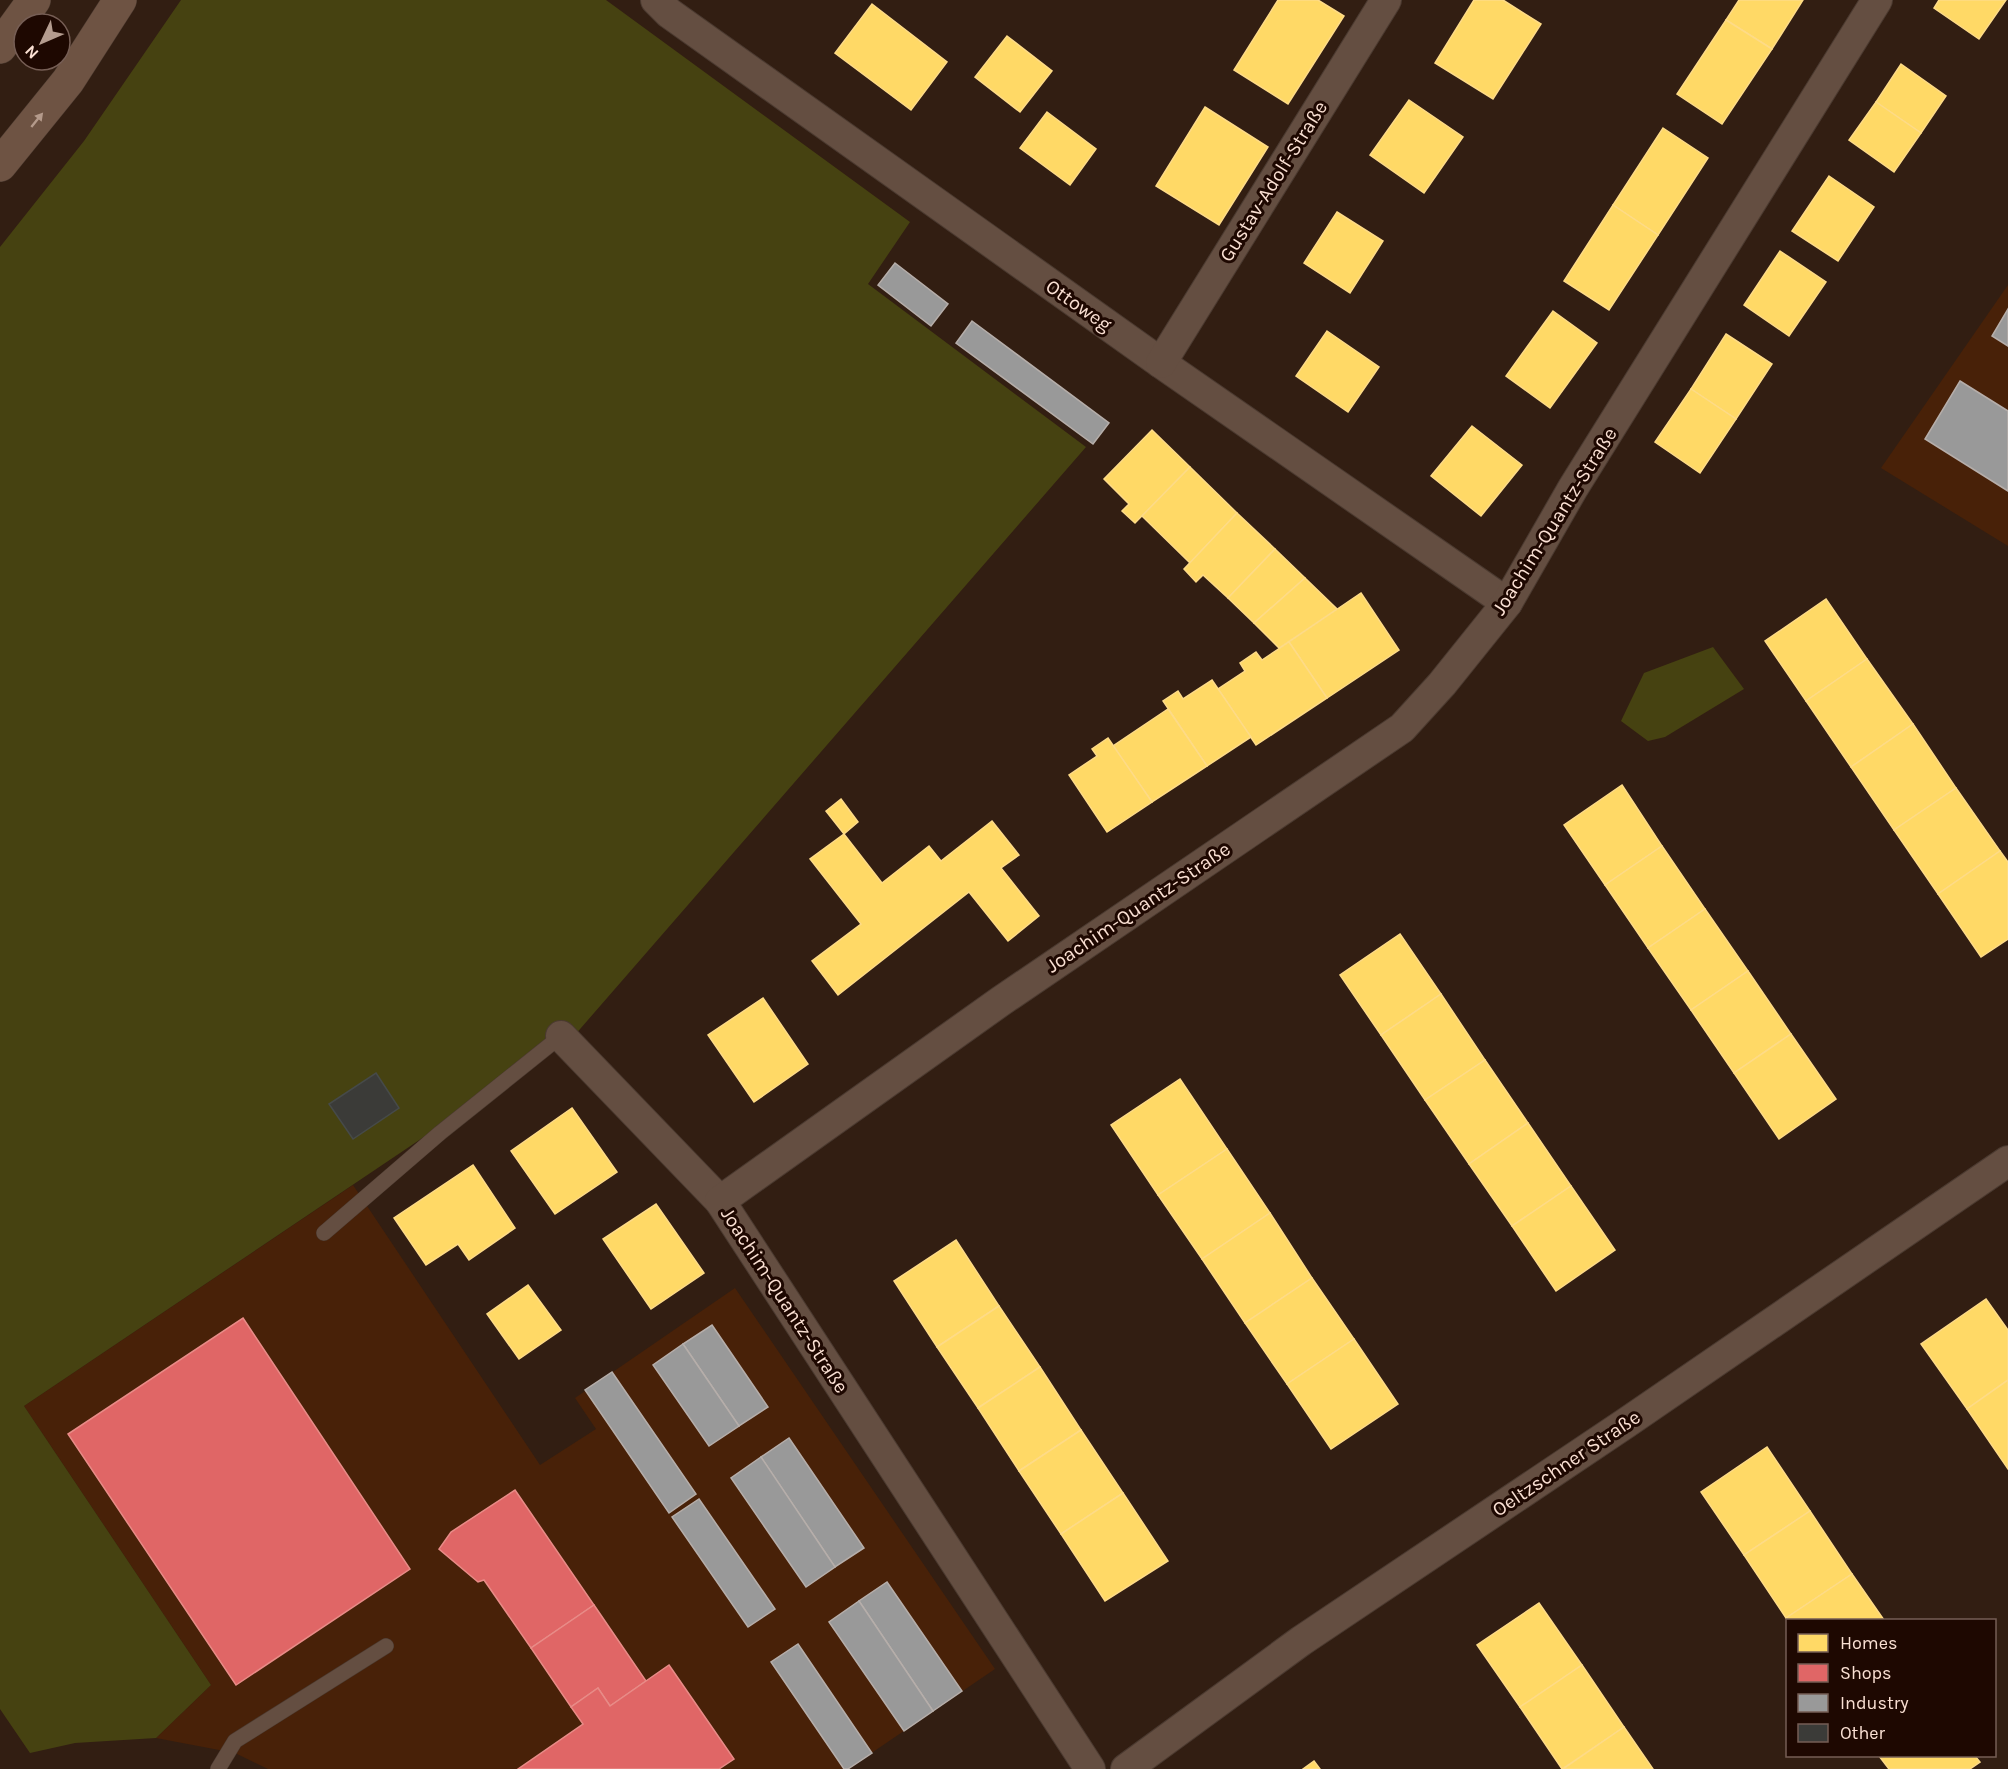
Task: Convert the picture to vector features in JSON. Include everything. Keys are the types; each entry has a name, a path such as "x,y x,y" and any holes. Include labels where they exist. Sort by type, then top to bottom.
{"main road":[{"path":"0,47 34,0"},
{"path":"0,165 68,81 120,0"}],"street":[{"name":"Ottoweg","path":"656,0 669,13 1161,363 1507,603"},
{"name":"Gustav-Adolf-Straße","path":"1161,363 1386,0"},
{"name":"Joachim-Quantz-Straße","path":"1090,1769 720,1200 1001,1001 1402,728 1442,684 1507,603 1573,488 1877,0"},
{"path":"561,1036 720,1200"},
{"name":"Oeltzschner Straße","path":"1126,1769 1301,1641 2008,1161"}],"lane":[{"path":"324,1233 440,1133 561,1036"},
{"path":"218,1769 235,1741 386,1646"}],"shaded area":[{"path":"181,0 606,0 910,222 868,284 1086,447 574,1036 24,1406 211,1685 156,1738 75,1743 30,1753 0,1709 0,247 84,141"},
{"path":"2008,285 2008,546 1881,468"},
{"path":"1713,647 1744,689 1665,737 1648,741 1621,721 1644,673"},
{"path":"353,1185 540,1465 596,1429 575,1398 735,1288 995,1669 848,1769 268,1769 235,1753 156,1738 211,1685 24,1406"}],"building: Homes":[{"path":"1278,0 1318,0 1344,16 1288,104 1234,70"},
{"path":"1474,0 1503,0 1541,24 1493,99 1435,63"},
{"path":"1739,0 1803,0 1772,49 1726,20"},
{"path":"1939,0 2006,0 1979,39 1934,8"},
{"path":"872,4 947,62 911,110 835,53"},
{"path":"1726,20 1772,49 1722,124 1677,94"},
{"path":"1007,36 1052,71 1020,112 975,77"},
{"path":"1901,64 1946,96 1921,133 1876,102"},
{"path":"1409,100 1463,137 1424,193 1370,155"},
{"path":"1876,102 1921,133 1894,172 1849,140"},
{"path":"1205,107 1268,147 1219,225 1156,186"},
{"path":"1047,112 1096,149 1070,185 1020,148"},
{"path":"1663,128 1708,158 1658,235 1613,205"},
{"path":"1829,176 1874,207 1838,261 1792,231"},
{"path":"1613,205 1658,235 1609,310 1564,281"},
{"path":"1337,212 1383,241 1350,293 1304,263"},
{"path":"1780,251 1826,282 1789,336 1744,305"},
{"path":"1553,311 1597,343 1550,408 1506,376"},
{"path":"1327,331 1379,367 1348,412 1296,376"},
{"path":"1726,334 1772,364 1736,419 1691,389"},
{"path":"1691,389 1736,419 1700,473 1655,442"},
{"path":"1472,426 1522,465 1481,516 1431,476"},
{"path":"1152,430 1190,467 1135,523 1122,511 1129,504 1104,479"},
{"path":"1190,467 1237,513 1190,563 1142,516"},
{"path":"1237,513 1275,549 1228,598 1203,575 1196,582 1184,569"},
{"path":"1275,549 1305,578 1254,623 1228,598"},
{"path":"1305,578 1337,609 1279,648 1254,623"},
{"path":"1361,593 1399,650 1327,698 1289,642"},
{"path":"1826,599 1867,659 1806,701 1765,641"},
{"path":"1289,642 1327,698 1256,745 1218,689 1245,671 1240,663 1256,652 1262,660"},
{"path":"1867,659 1913,724 1851,767 1806,701"},
{"path":"1212,680 1251,737 1207,766 1163,701 1178,691 1183,699"},
{"path":"1168,709 1207,766 1152,802 1113,746"},
{"path":"1913,724 1956,788 1894,830 1851,767"},
{"path":"1108,738 1152,802 1107,832 1069,775 1097,756 1092,749"},
{"path":"1622,785 1662,846 1605,885 1564,825"},
{"path":"1956,788 2000,851 1938,894 1894,830"},
{"path":"841,799 858,822 844,834 826,811"},
{"path":"992,821 1019,855 1001,868 1039,916 1008,941 969,892 838,995 812,961 861,924 810,859 844,834 882,883 929,846 941,861"},
{"path":"1662,846 1705,909 1648,948 1605,885"},
{"path":"2000,851 2008,862 2008,939 1981,957 1938,894"},
{"path":"1705,909 1748,971 1691,1010 1648,948"},
{"path":"1400,934 1441,994 1381,1035 1340,975"},
{"path":"1748,971 1791,1034 1734,1073 1691,1010"},
{"path":"1441,994 1485,1060 1425,1100 1381,1035"},
{"path":"763,998 808,1064 754,1102 708,1035"},
{"path":"1791,1034 1836,1099 1779,1139 1734,1073"},
{"path":"1485,1060 1528,1123 1469,1164 1425,1100"},
{"path":"1180,1079 1227,1149 1158,1195 1111,1125"},
{"path":"572,1108 617,1172 555,1214 511,1151"},
{"path":"1528,1123 1571,1186 1512,1226 1469,1164"},
{"path":"1227,1149 1270,1213 1202,1259 1158,1195"},
{"path":"473,1165 515,1228 469,1260 458,1244 426,1265 394,1218"},
{"path":"1571,1186 1615,1250 1556,1291 1512,1226"},
{"path":"656,1204 704,1273 651,1309 603,1239"},
{"path":"1270,1213 1312,1278 1245,1323 1202,1259"},
{"path":"956,1240 999,1306 937,1347 894,1281"},
{"path":"1312,1278 1354,1339 1287,1384 1245,1323"},
{"path":"528,1285 561,1330 519,1359 487,1314"},
{"path":"1986,1299 2008,1330 2008,1380 1967,1409 1921,1344"},
{"path":"999,1306 1040,1367 978,1408 937,1347"},
{"path":"1354,1339 1398,1404 1331,1449 1287,1384"},
{"path":"1040,1367 1081,1430 1019,1471 978,1408"},
{"path":"2008,1380 2008,1469 1967,1409"},
{"path":"1081,1430 1123,1493 1061,1534 1019,1471"},
{"path":"1767,1447 1810,1511 1744,1555 1701,1492"},
{"path":"1123,1493 1168,1561 1105,1601 1061,1534"},
{"path":"1810,1511 1852,1574 1786,1618 1744,1555"},
{"path":"1852,1574 1883,1619 1787,1619"},
{"path":"1539,1603 1582,1665 1520,1707 1477,1645"},
{"path":"1582,1665 1624,1727 1562,1769 1520,1707"},
{"path":"1624,1727 1653,1769 1563,1769"},
{"path":"1880,1757 1976,1757 1980,1762 1970,1769 1889,1769"},
{"path":"1314,1761 1320,1769 1303,1769"}],"building: Shops":[{"path":"243,1318 410,1569 236,1685 68,1434"},
{"path":"515,1490 594,1605 531,1648 484,1580 478,1582 439,1549 451,1532"},
{"path":"594,1605 646,1681 610,1706 598,1688 571,1707 531,1648"},
{"path":"669,1665 734,1759 719,1769 518,1769 583,1724 571,1707 598,1688 610,1706"}],"building: Industry":[{"path":"895,263 948,304 931,326 878,285"},
{"path":"2008,309 2008,346 1992,336"},
{"path":"972,321 1109,423 1093,444 956,343"},
{"path":"1960,381 2008,411 2008,491 1925,439"},
{"path":"712,1325 768,1407 739,1426 683,1344"},
{"path":"683,1344 739,1426 709,1446 653,1365"},
{"path":"612,1372 696,1494 669,1513 585,1390"},
{"path":"789,1438 864,1548 835,1567 761,1457"},
{"path":"761,1457 835,1567 806,1587 731,1478"},
{"path":"699,1499 775,1609 748,1627 672,1517"},
{"path":"887,1582 962,1691 933,1711 859,1601"},
{"path":"859,1601 933,1711 904,1731 829,1622"},
{"path":"798,1644 872,1753 848,1769 844,1769 771,1662"}],"building: Other":[{"path":"376,1073 399,1108 353,1139 329,1104"}]}
